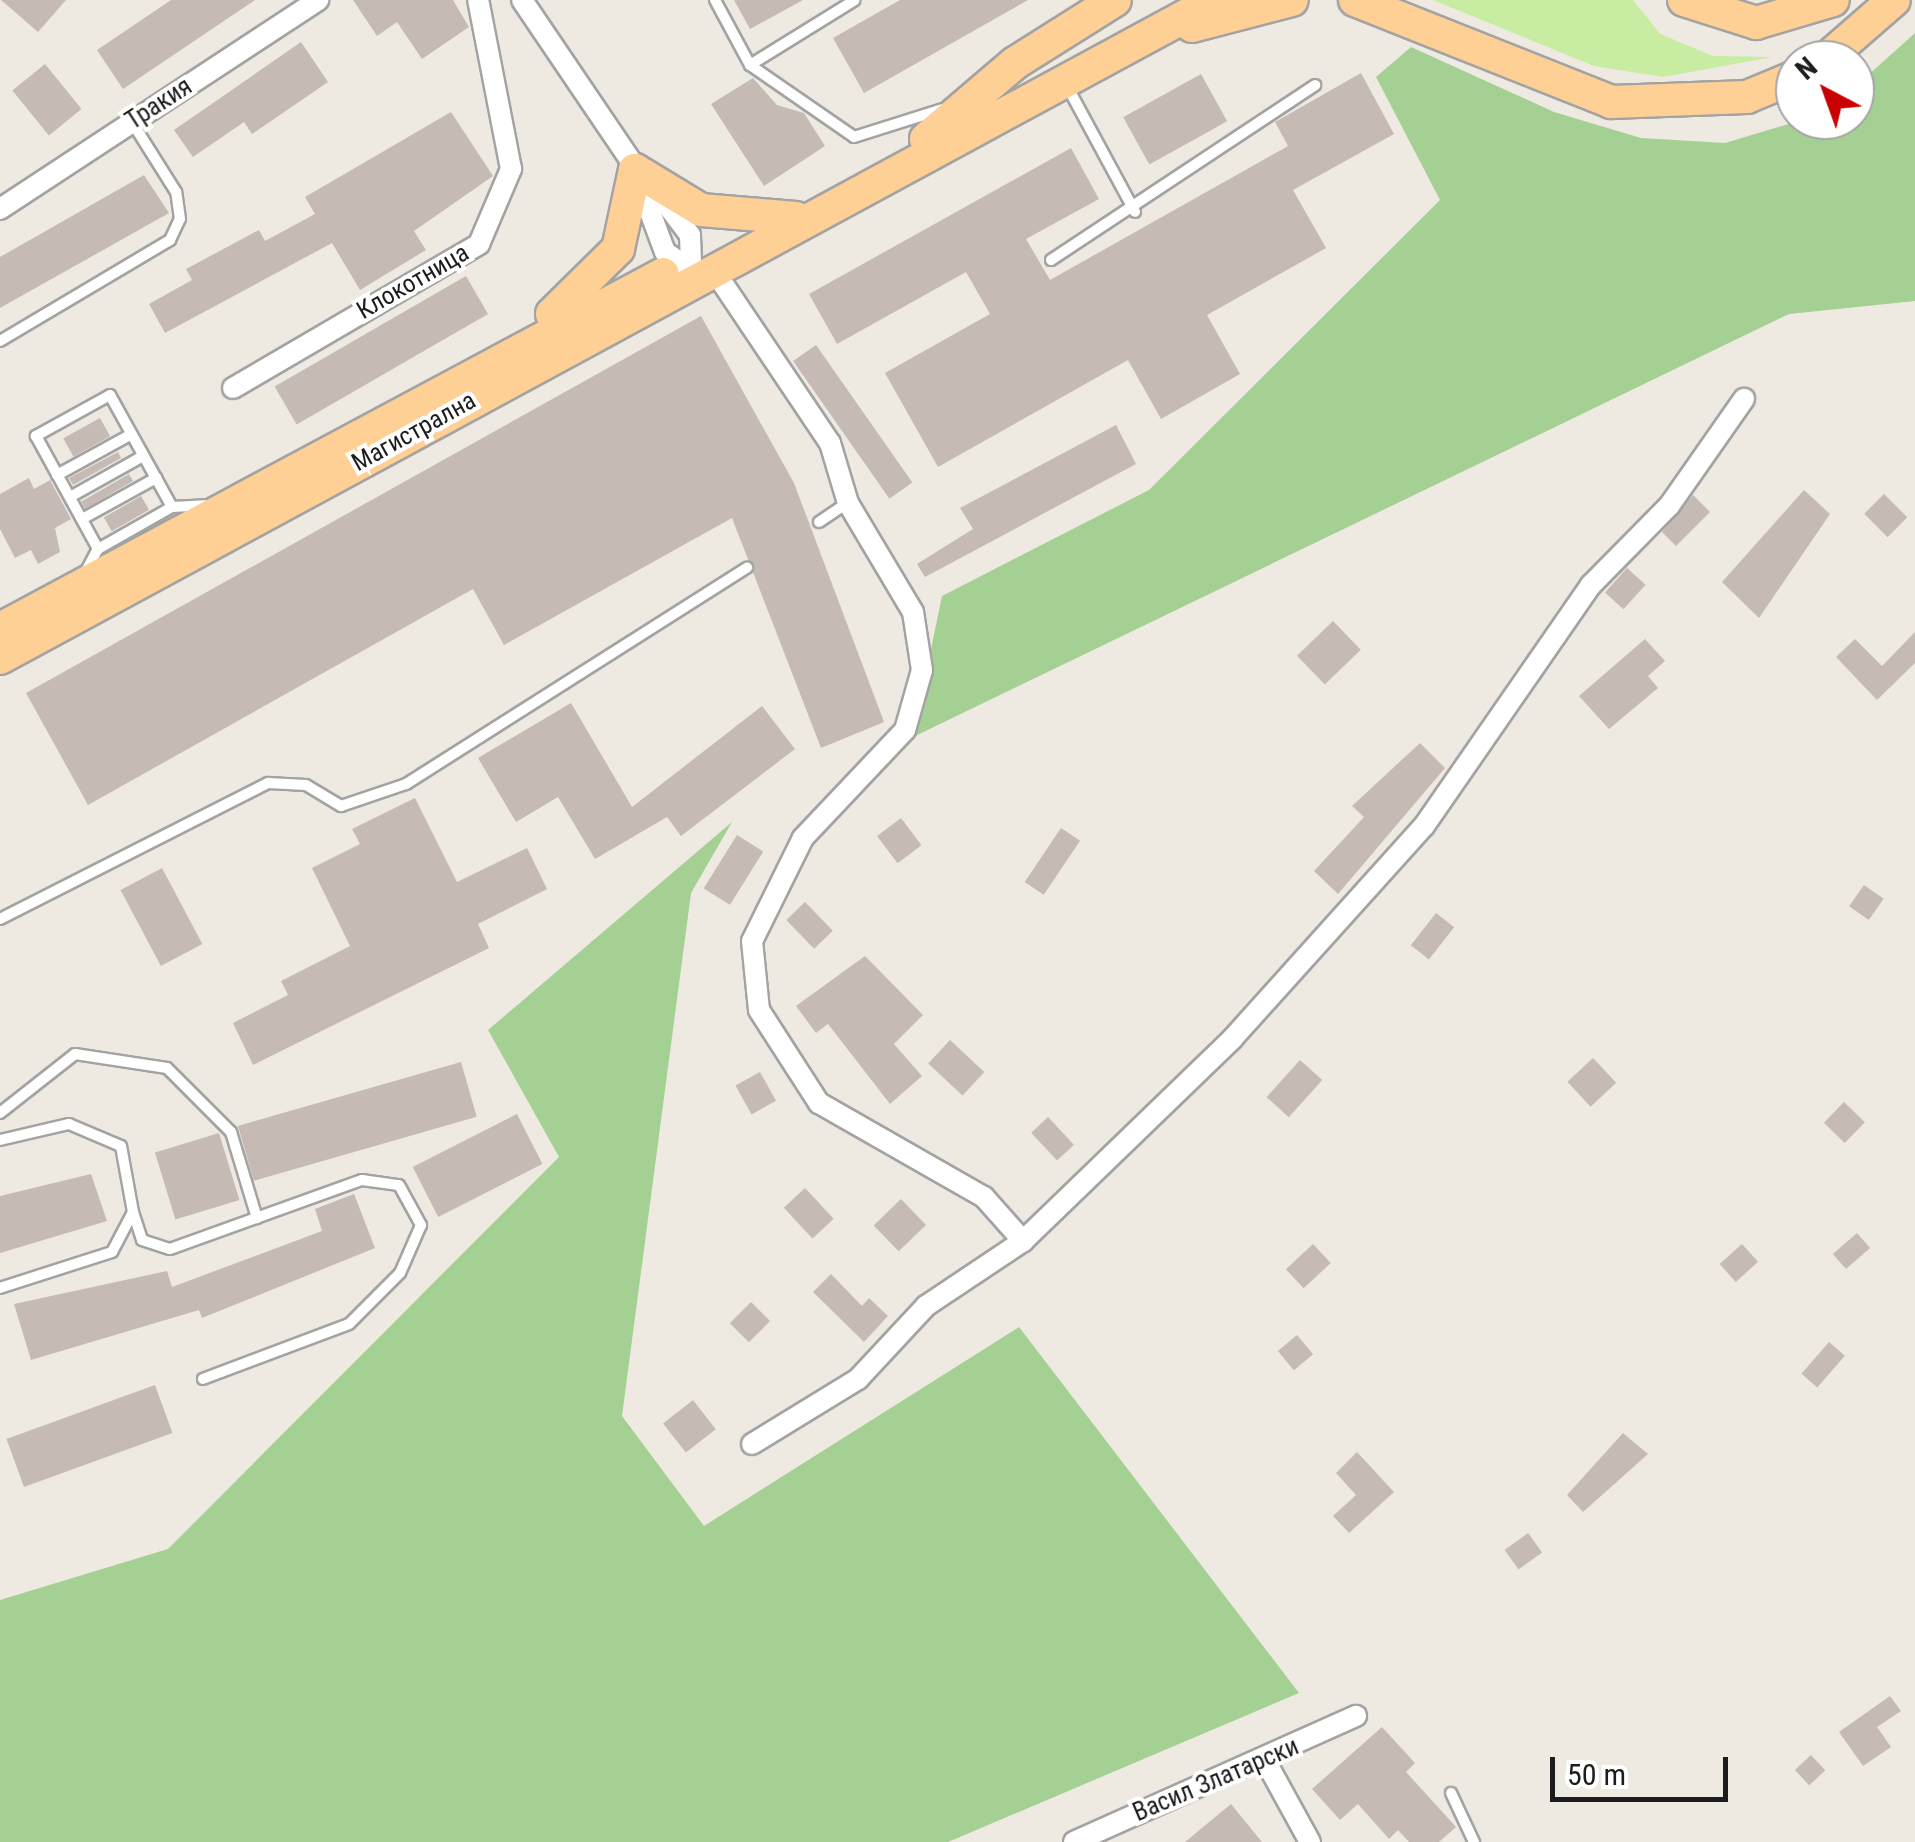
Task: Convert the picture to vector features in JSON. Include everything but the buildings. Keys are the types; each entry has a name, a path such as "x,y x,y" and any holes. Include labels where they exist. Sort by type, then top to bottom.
{"main road":[{"path":"886,174 970,100 1115,0"},
{"name":"Магистрална","path":"0,629 514,346 691,273 1215,0"},
{"path":"1130,45 1292,0"},
{"path":"1355,0 1610,102 1748,97 1775,86"},
{"path":"1684,0 1756,23 1833,0"},
{"path":"1848,40 1894,0"},
{"path":"514,346 618,249 635,170 701,210 796,218"},
{"name":"Магистрална","path":"0,658 691,273 828,205"}],"street":[{"name":"Тракия","path":"0,209 318,0"},
{"name":"Клокотница","path":"232,388 478,244 510,169 478,0"},
{"path":"522,0 635,170 678,216 691,273"},
{"path":"635,170 654,232 830,443 848,502 913,612 922,670 906,730 803,838 752,942 759,1010 819,1103 984,1197 1023,1241"},
{"path":"752,1444 858,1378 926,1306 1023,1241 1208,1063 1424,826 1591,586 1669,506 1744,399"},
{"name":"Васил Златарски","path":"1074,1842 1266,1762 1356,1716"},
{"path":"1266,1762 1310,1842"}],"lane":[{"path":"715,0 750,65 854,137 970,100"},
{"path":"750,65 855,0"},
{"path":"1064,80 1135,212"},
{"path":"1051,260 1135,212 1315,85"},
{"path":"0,341 170,240 180,219 176,192 132,122"},
{"path":"98,549 36,436 110,395 172,507"},
{"path":"57,474 132,434"},
{"path":"70,497 144,456"},
{"path":"82,519 156,478"},
{"path":"819,522 848,502"},
{"path":"79,586 98,549 172,507 231,504"},
{"path":"0,919 268,783 306,785 341,806 406,784 747,568"},
{"path":"0,1112 75,1054 167,1068 231,1132 256,1218"},
{"path":"0,1140 68,1124 121,1146 142,1240 170,1249 362,1180 400,1185 421,1226 400,1272 349,1324 202,1379"},
{"path":"0,1288 112,1252 133,1212"},
{"path":"1452,1793 1474,1842"}],"green space":[{"path":"1433,0 1633,0 1660,34 1713,56 1773,57 1663,77 1594,66"},
{"path":"1915,33 1915,301 1789,314 913,737 942,596 1149,490 1440,200 1376,77 1411,47 1554,112 1641,138 1725,143 1775,128 1775,140 1875,140 1875,69"},
{"path":"732,822 691,893 622,1416 704,1526 1019,1327 1299,1693 948,1842 0,1842 0,1600 168,1549 559,1157 488,1030"}]}
